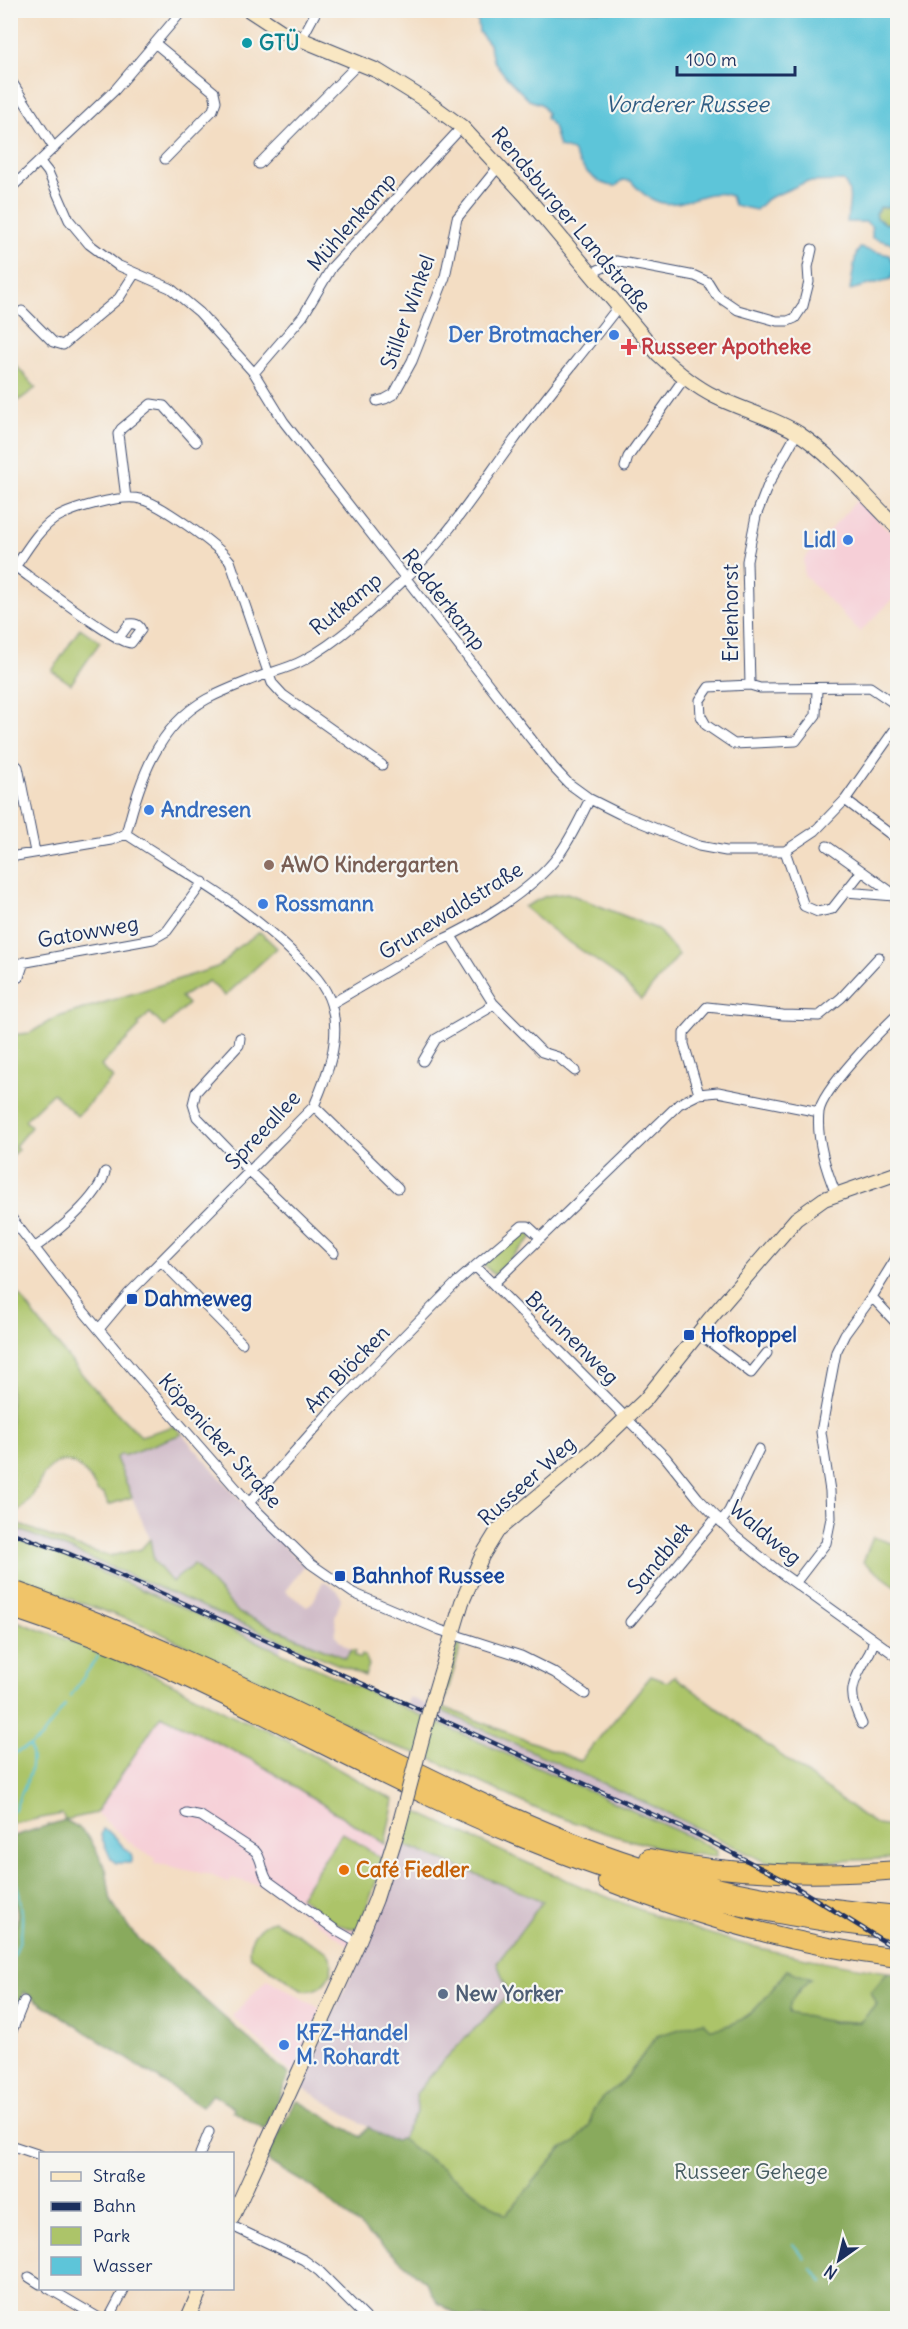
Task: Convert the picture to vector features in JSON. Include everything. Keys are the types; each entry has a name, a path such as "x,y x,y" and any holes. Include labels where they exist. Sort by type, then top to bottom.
{"highway":[{"path":"10,1589 65,1608 144,1640 221,1675 430,1778 554,1834 654,1870 735,1891 844,1910 897,1915"},
{"path":"10,1608 151,1661 456,1810 539,1845 612,1871 712,1900 812,1920 897,1930"},
{"path":"554,1834 661,1860 741,1871 831,1874 897,1870"},
{"path":"539,1845 602,1878 720,1922 819,1946 897,1958"}],"street":[{"path":"10,189 115,90 183,10"},
{"name":"Rendsburger Landstraße","path":"249,10 281,31 394,80 462,127 499,166 659,355 685,377 714,396 775,421 797,433 831,458 897,528"},
{"path":"301,40 317,10"},
{"path":"156,44 214,92 216,101 213,110 165,159"},
{"path":"259,164 359,63"},
{"path":"10,80 54,148"},
{"name":"Mühlenkamp","path":"254,373 303,316 332,267 462,127"},
{"name":"Redderkamp","path":"40,162 48,172 64,210 78,233 117,266 170,288 200,312 254,373 284,422 405,579 568,783 590,799 620,814 699,846 726,851 763,853 785,851"},
{"name":"Stiller Winkel","path":"377,401 394,394 412,361 445,277 456,218 499,166"},
{"path":"590,274 616,261 695,276 708,282 716,295 738,310 777,321 788,321 795,318 803,306 809,282 808,267 812,249"},
{"path":"22,311 53,342 63,345 119,298 135,273"},
{"name":"Rutkamp","path":"126,834 143,776 171,729 207,699 268,672 303,661 338,638 405,579 473,497 567,369 586,350 618,308"},
{"path":"625,467 628,457 685,377"},
{"path":"126,498 118,434 151,404 164,406 196,442"},
{"name":"Erlenhorst","path":"797,433 768,485 756,516 747,561 750,685 760,688 817,689 870,687 897,706"},
{"path":"117,639 13,571 44,528 67,511 126,498 141,499 154,504 225,556 236,576 268,672 283,695 382,765"},
{"path":"750,685 710,687 700,700 701,716 706,725 734,744 796,741 816,715 817,689"},
{"path":"862,871 832,909 818,912 804,906 785,851 815,831 844,800 897,725"},
{"path":"10,760 18,767 35,852"},
{"name":"Grunewaldstraße","path":"331,1004 514,898 540,877 559,855 590,799"},
{"path":"844,800 897,840"},
{"path":"10,856 111,840 126,834"},
{"name":"Spreeallee","path":"99,1329 129,1293 314,1106 332,1056 331,1004 319,980 272,932 203,882 126,834"},
{"path":"827,846 897,897"},
{"name":"Gatowweg","path":"10,965 153,939 167,931 203,882"},
{"path":"846,892 897,897"},
{"path":"451,936 493,1003 542,1052 558,1057 575,1071"},
{"path":"699,1094 684,1044 684,1033 707,1007 819,1016 841,998 879,957"},
{"name":"Gatowweg","path":"10,980 19,977 24,962"},
{"path":"423,1061 436,1039 486,1010 493,1003"},
{"path":"836,1194 824,1157 819,1112 828,1094 842,1076 897,1014"},
{"path":"240,1038 239,1045 198,1089 193,1104 197,1117 334,1253"},
{"path":"475,1266 493,1284 670,1110 699,1094 708,1092 729,1094 819,1112"},
{"path":"314,1106 398,1188"},
{"path":"34,1248 92,1196 103,1181 105,1172"},
{"name":"Russeer Weg","path":"234,2214 376,1899 399,1826 451,1633 472,1576 493,1537 507,1522 594,1449 645,1400 698,1333 796,1219 812,1206 836,1194 897,1173"},
{"name":"Köpenicker Straße","path":"10,1216 136,1374 249,1503 311,1564 350,1592 451,1633 536,1663 585,1694"},
{"name":"Am Blöcken","path":"249,1503 334,1407 475,1266 522,1226 528,1226 540,1238"},
{"path":"796,1582 826,1544 831,1518 830,1491 821,1432 836,1352 845,1334 872,1297 897,1255"},
{"path":"160,1262 242,1343"},
{"name":"Brunnenweg","path":"493,1284 625,1418"},
{"path":"872,1297 897,1325"},
{"path":"698,1333 751,1373 767,1353"},
{"name":"Waldweg","path":"625,1418 666,1458 719,1520 764,1560 897,1656"},
{"name":"Sandblek","path":"630,1622 719,1520 737,1495 759,1449"},
{"path":"862,1725 855,1706 852,1687 871,1650 873,1639"},
{"path":"186,1813 201,1816 255,1851 260,1857 268,1881 358,1943"},
{"path":"10,2043 12,2031 24,2001"},
{"path":"201,2152 209,2132"},
{"path":"10,2145 39,2155"},
{"path":"234,2227 304,2260 319,2271 366,2319"},
{"path":"29,2277 39,2283"},
{"path":"50,2290 99,2319"},
{"path":"109,2319 124,2290"},
{"path":"188,2319 201,2290"}],"shaded area":[{"path":"858,499 898,539 897,595 860,632 804,575 804,559"},
{"path":"182,1434 252,1514 304,1566 285,1591 307,1607 314,1600 323,1581 338,1591 341,1599 335,1617 336,1636 352,1650 345,1658 239,1613 194,1565 173,1582 154,1560 150,1539 115,1458 122,1453 124,1455"},
{"path":"10,1527 73,1551 284,1641 280,1651 74,1560 11,1537"},
{"path":"409,1697 698,1828 693,1838 405,1707"},
{"path":"161,1715 256,1762 385,1844 378,1877 351,1947 268,1888 231,1878 229,1883 210,1875 155,1863 156,1858 139,1850 96,1813"},
{"path":"402,1844 543,1900 497,1963 509,1994 441,2063 418,2102 417,2111 401,2139 395,2141 387,2139 300,2086 370,1935 391,1884"},
{"name":"KFZ-Handel M. Rohardt","path":"267,1979 323,2010 293,2074 232,2016"}],"green space":[{"path":"897,180 897,221 886,224 877,218 876,214 880,208 889,208 894,181"},
{"path":"13,362 36,388 11,406 11,364"},
{"path":"80,628 100,642 71,684 52,671"},
{"path":"567,893 657,929 679,955 641,1000 614,973 552,930 524,907 546,896"},
{"path":"260,932 277,948 225,996 209,981 181,997 188,1004 164,1027 150,1013 101,1066 113,1078 77,1116 53,1093 25,1120 31,1127 15,1146 18,1149 11,1157 11,1035 30,1033 55,1018 217,967 227,960 235,949"},
{"path":"528,1230 532,1237 494,1275 482,1263 523,1231"},
{"path":"10,1283 88,1382 141,1436 174,1426 182,1434 116,1458 132,1497 108,1505 104,1494 98,1492 82,1470 75,1464 61,1462 53,1465 45,1473 26,1504 13,1515 11,1514"},
{"path":"11,1523 74,1546 110,1556 141,1549 150,1539 154,1561 172,1582 194,1564 239,1613 345,1658 352,1650 356,1651 354,1655 360,1658 362,1654 369,1665 365,1676 73,1551 11,1527"},
{"path":"10,1537 74,1560 165,1600 693,1838 717,1851 716,1856 680,1853 614,1836 539,1810 425,1756 388,1744 146,1626 11,1578"},
{"path":"873,1537 897,1545 897,1587 863,1562"},
{"path":"11,1619 142,1670 266,1729 394,1800 385,1844 256,1762 161,1715 96,1813 65,1820 62,1814 11,1824"},
{"path":"462,1642 443,1707 580,1761 651,1676 667,1682 674,1676 863,1816 877,1825 897,1828 897,1845 893,1838 889,1840 897,1848 897,1858 765,1862 655,1807 440,1710 439,1703 457,1644"},
{"path":"413,1810 574,1883 656,1916 776,1952 888,1972 872,1992 877,2004 860,2023 807,2019 789,2013 789,2004 802,1987 787,1970 755,2009 737,2022 711,2029 703,2023 657,2036 624,2081 602,2098 593,2110 590,2125 576,2142 560,2150 506,2215 401,2139 417,2111 416,2094 441,2063 509,1994 497,1963 543,1901 402,1844"},
{"path":"65,1820 78,1827 90,1839 106,1869 111,1901 132,1932 183,1981 289,2075 265,2130 233,2111 234,2108 212,2094 202,2107 24,1992 11,2029 11,1937 17,1922 17,1911 11,1890 11,1837"},
{"path":"342,1832 381,1858 378,1877 359,1927 352,1928 328,1919 300,1897"},
{"path":"274,1921 326,1951 330,1957 331,1971 328,1978 318,1988 303,1990 250,1956 250,1944 255,1934 263,1925"},
{"name":"Russeer Gehege","path":"787,1970 811,1979 793,1998 789,2013 832,2022 860,2022 877,2004 871,1992 888,1972 897,1973 897,2318 464,2318 438,2303 427,2283 318,2191 269,2162 268,2156 295,2102 298,2101 361,2137 368,2127 388,2139 401,2139 506,2215 560,2150 576,2142 590,2125 593,2110 602,2098 624,2081 657,2036 703,2022 711,2029 737,2022 755,2009"}],"water":[{"name":"Vorderer Russee","path":"470,11 897,11 897,180 894,181 889,208 880,207 876,214 877,218 886,224 897,221 897,245 872,238 872,227 866,222 847,222 849,195 843,181 806,182 767,199 756,210 734,205 731,196 719,193 672,204 659,202 645,195 631,181 623,180 616,186 596,180 584,169 573,151 559,147 553,126 546,118 547,113 541,104 529,100 493,60 489,44 479,32 478,22"},
{"path":"860,248 889,255 894,267 891,279 850,290 856,254"},
{"path":"103,1829 108,1831 131,1854 130,1863 116,1863 111,1859 101,1836"}],"waterway":[{"path":"70,1697 98,1656"},
{"path":"14,1811 30,1772 30,1746 41,1738 65,1705"},
{"path":"10,1755 30,1746"},
{"path":"10,1863 18,1888 22,1914 20,1938 10,1962"},
{"path":"793,2244 805,2259"},
{"path":"812,2269 824,2283"}],"railway":[{"path":"10,1532 152,1589 696,1834 786,1881 898,1950"}],"place":[{"name":"GTÜ","path":"247,43"},
{"name":"Der Brotmacher","path":"614,335"},
{"name":"Russeer Apotheke","path":"629,347"},
{"name":"Lidl","path":"848,540"},
{"name":"Andresen","path":"149,810"},
{"name":"AWO Kindergarten","path":"269,865"},
{"name":"Rossmann","path":"263,904"},
{"name":"Dahmeweg","path":"132,1299"},
{"name":"Hofkoppel","path":"689,1335"},
{"name":"Bahnhof Russee","path":"340,1576"},
{"name":"Café Fiedler","path":"344,1870"},
{"name":"New Yorker","path":"443,1994"},
{"name":"KFZ-Handel M. Rohardt","path":"284,2045"}]}
